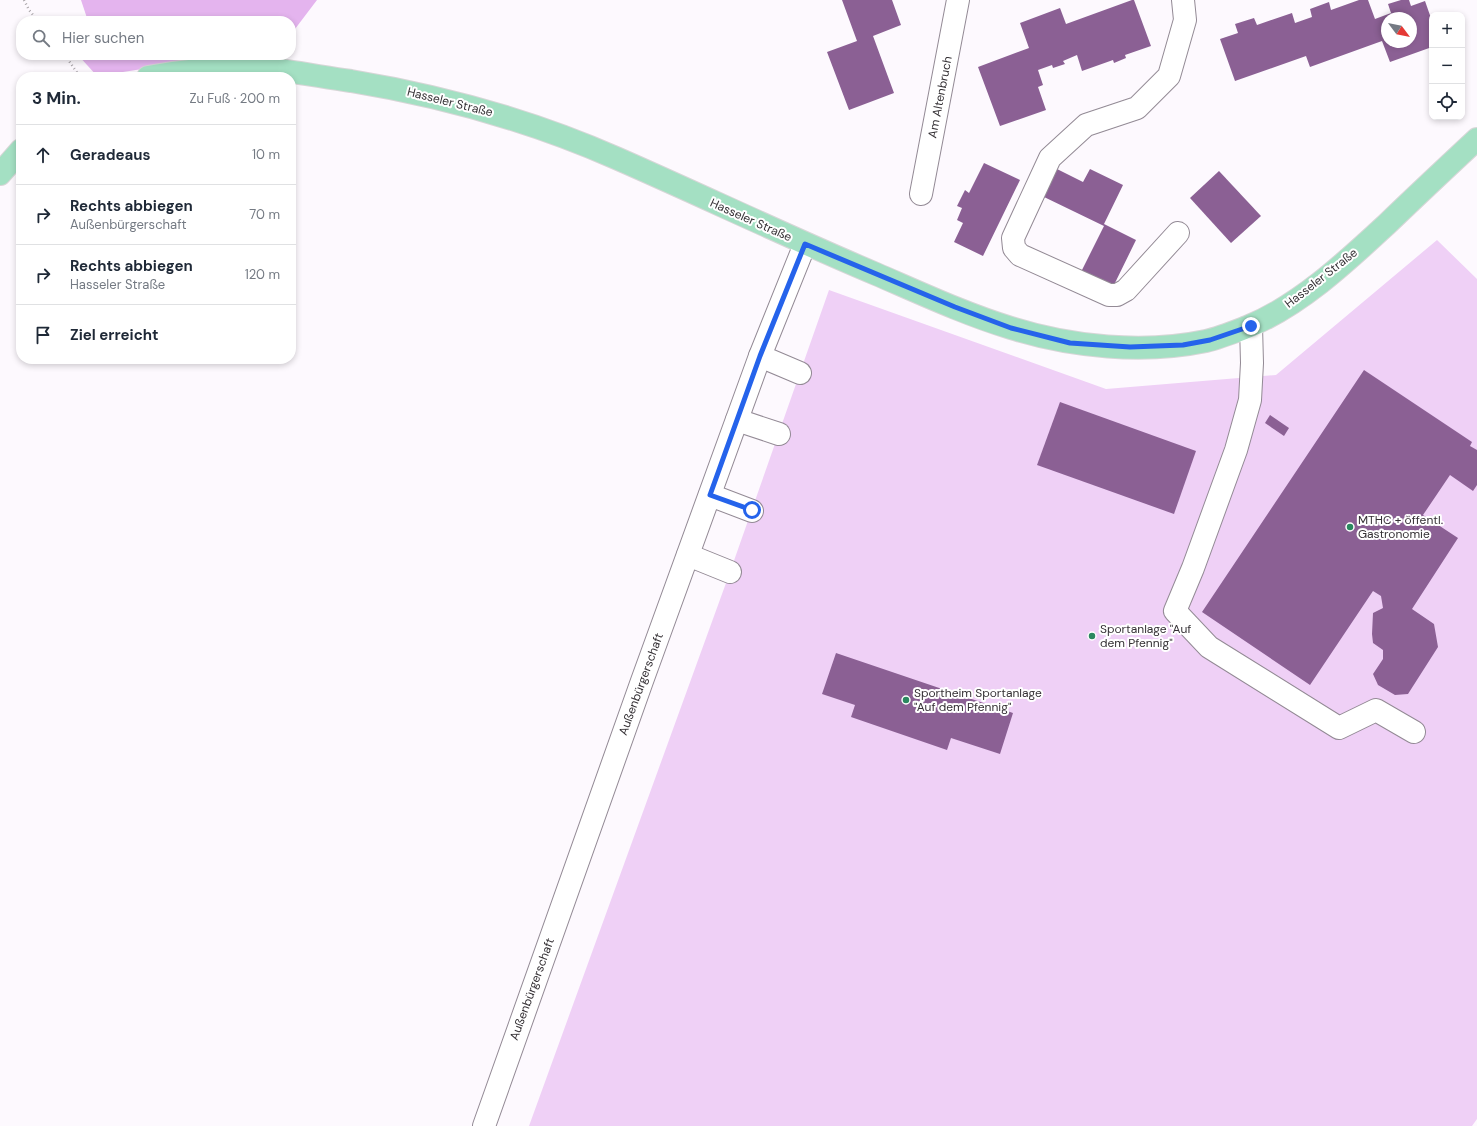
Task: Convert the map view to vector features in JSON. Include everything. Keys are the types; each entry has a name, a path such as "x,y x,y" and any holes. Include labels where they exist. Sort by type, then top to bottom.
{"main road":[{"name":"Hasseler Straße","path":"175,72 236,68 296,72"},
{"name":"Hasseler Straße","path":"296,72 385,86 510,118 616,158 805,244 955,307 1011,328 1070,343 1130,347 1183,345 1210,340 1251,326 1296,301 1347,261 1477,139"},
{"path":"0,174 16,156"}],"street":[{"name":"Am Altenbruch","path":"921,194 958,0"},
{"path":"1178,233 1126,290 1117,295 1109,295 1020,255 1014,248 1013,238 1050,158 1086,125 1137,108 1169,76 1185,20 1183,0"},
{"name":"Außenbürgerschaft","path":"484,1126 642,681 760,356 805,244"},
{"path":"1251,326 1252,364 1250,400 1236,450 1193,568 1174,611 1209,647 1339,728 1376,710 1414,732"},
{"path":"760,356 800,373"},
{"path":"737,420 778,434"},
{"path":"710,495 752,510"},
{"path":"688,555 730,572"}],"path":[{"path":"24,0 34,16"},
{"path":"68,60 77,72"}],"shaded area":[{"path":"81,0 317,0 296,28 296,16 86,16"},
{"path":"83,60 201,60 123,72 93,72"},
{"name":"Sportanlage \"Auf dem Pfennig\"","path":"1437,240 1477,279 1477,1119 1472,1126 529,1126 730,572 829,290 1106,389 1276,375"}],"building":[{"path":"842,0 892,0 901,25 873,36 894,93 849,110 827,52 857,41"},
{"path":"1134,0 1151,46 1125,55 1126,58 1114,63 1113,60 1082,71 1077,55 1063,61 1065,64 1053,68 1052,65 1038,70 1043,85 1038,87 1046,110 1000,126 978,67 1029,48 1020,23 1060,8 1066,24"},
{"path":"1359,0 1368,0 1375,19 1381,17 1381,41 1310,67 1306,56 1235,81 1220,39 1238,33 1235,24 1254,18 1257,25 1292,13 1295,23 1312,17 1310,9 1329,2 1331,10"},
{"path":"1401,0 1409,0 1411,6 1425,1 1429,12 1429,48 1390,62 1385,48 1417,48 1417,12 1391,12 1388,4"},
{"path":"984,163 1020,180 983,256 954,242 963,223 957,220 962,208 957,206 965,190 969,193"},
{"path":"1055,168 1083,182 1090,169 1123,185 1104,224 1136,240 1113,287 1081,272 1104,226 1042,196"},
{"path":"1219,171 1261,216 1231,243 1190,198"},
{"name":"MTHC + öffentl. Gastronomie","path":"1364,370 1472,442 1470,446 1477,450 1477,485 1473,491 1450,475 1423,515 1458,538 1412,609 1434,624 1438,647 1408,694 1395,695 1378,685 1373,674 1383,659 1383,650 1373,643 1373,613 1383,608 1381,596 1373,591 1310,685 1202,612"},
{"path":"1060,402 1196,451 1174,514 1037,465"},
{"path":"1270,415 1289,428 1284,436 1265,423"},
{"name":"Sportheim Sportanlage \"Auf dem Pfennig\"","path":"836,653 1013,713 1000,754 951,738 947,750 851,717 855,705 822,694"}],"place":[{"name":"MTHC + öffentl. Gastronomie","path":"1350,527"},
{"name":"Sportanlage \"Auf dem Pfennig\"","path":"1092,636"},
{"name":"Sportheim Sportanlage \"Auf dem Pfennig\"","path":"906,700"}],"route":[{"path":"752,510 710,495 760,356 805,244 955,307 1011,328 1070,343 1130,347 1183,345 1210,340 1251,326"}]}
